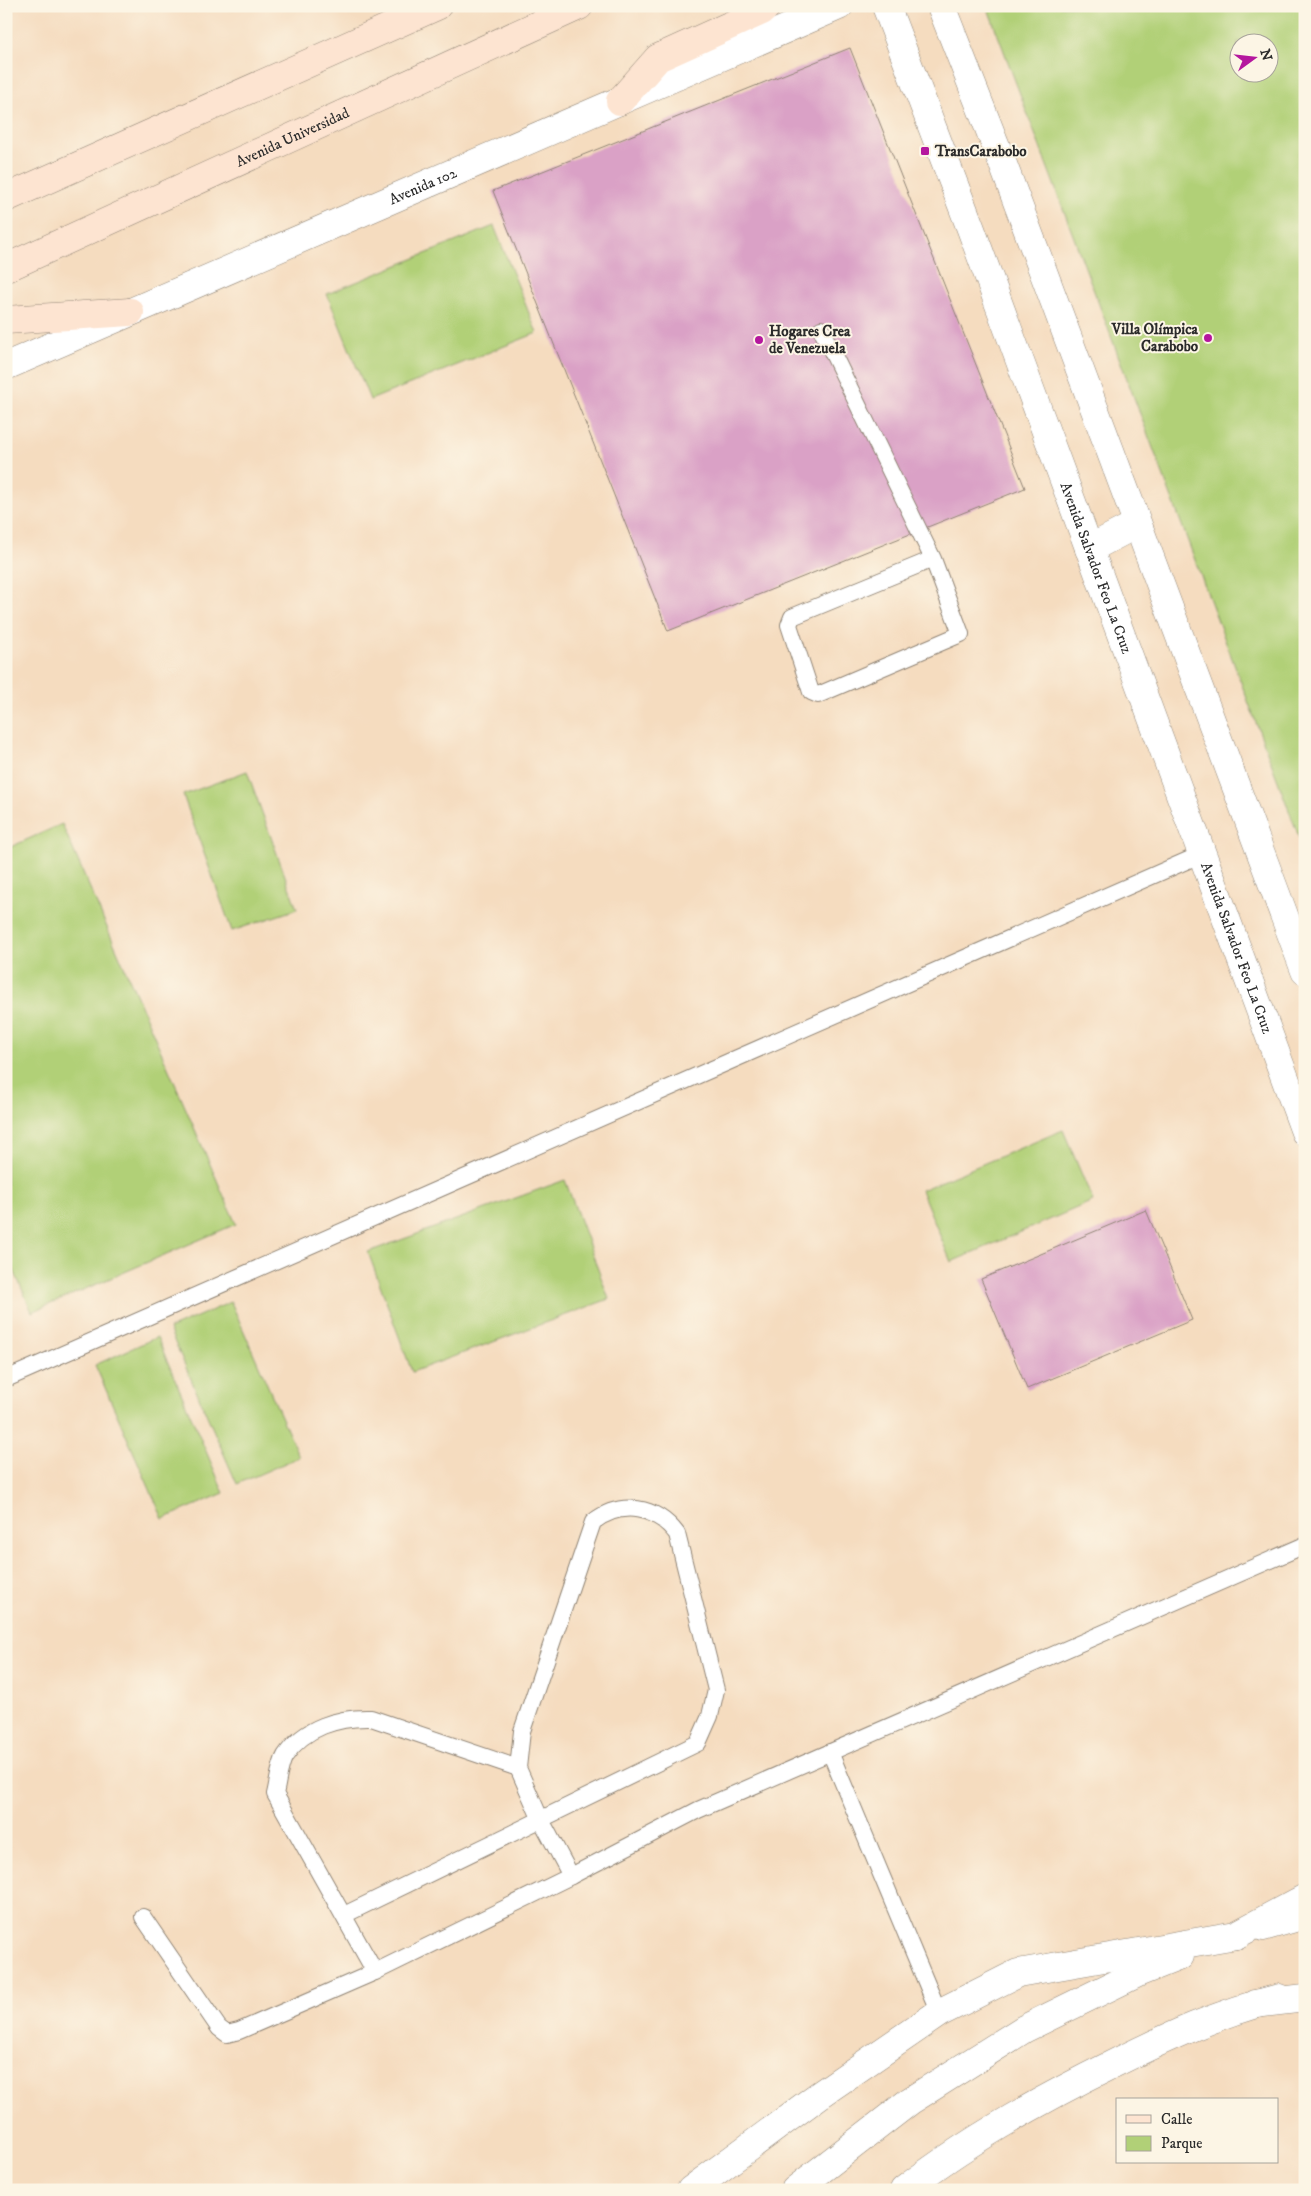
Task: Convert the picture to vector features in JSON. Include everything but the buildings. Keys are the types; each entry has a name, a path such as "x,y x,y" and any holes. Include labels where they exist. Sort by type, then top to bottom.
{"main road":[{"path":"6,198 437,6"},
{"name":"Avenida Universidad","path":"6,268 579,6"},
{"path":"620,101 658,58 762,11 767,6"},
{"path":"6,320 130,312"}],"street":[{"name":"Avenida 102","path":"6,366 839,6"},
{"name":"Avenida Salvador Feo La Cruz","path":"886,6 1305,1132"},
{"path":"941,6 998,151 1305,971"},
{"path":"1089,549 1137,524"},
{"path":"691,2190 818,2096 939,2013 1018,1973 1236,1935 1305,1898"},
{"path":"795,2190 910,2101 1024,2029 1140,1972 1236,1935 1305,1915"},
{"path":"904,2190 929,2170 1044,2098 1159,2041 1255,2004 1305,1992"},
{"path":"1255,2004 1305,1998"}],"lane":[{"path":"821,329 933,559 961,634 818,695 811,692 789,625 792,617 933,559"},
{"path":"6,1378 1202,854"},
{"path":"344,1915 540,1818 698,1743 710,1716 716,1690 677,1534 668,1522 640,1509 627,1508 604,1514 593,1522 522,1731 518,1768 540,1818 571,1876"},
{"path":"143,1918 219,2028 227,2034 248,2028 375,1972 571,1876 698,1810 1305,1545"},
{"path":"375,1972 275,1794 284,1758 299,1739 332,1723 351,1718 371,1718 518,1768"},
{"path":"830,1752 939,2013"}],"green space":[{"name":"Villa Olímpica Carabobo","path":"987,6 1305,6 1305,853"},
{"path":"494,226 537,333 370,400 327,294"},
{"path":"247,771 297,909 232,931 183,795"},
{"path":"62,824 236,1224 32,1312 6,1252 6,849"},
{"path":"1063,1130 1093,1201 951,1262 921,1190"},
{"path":"565,1180 609,1299 412,1372 368,1252"},
{"path":"231,1302 299,1457 237,1484 169,1329"},
{"path":"157,1337 224,1493 163,1519 95,1365"}],"place":[{"name":"TransCarabobo","path":"925,151"},
{"name":"Villa Olímpica Carabobo","path":"1208,338"},
{"name":"Hogares Crea de Venezuela","path":"759,340"}]}
